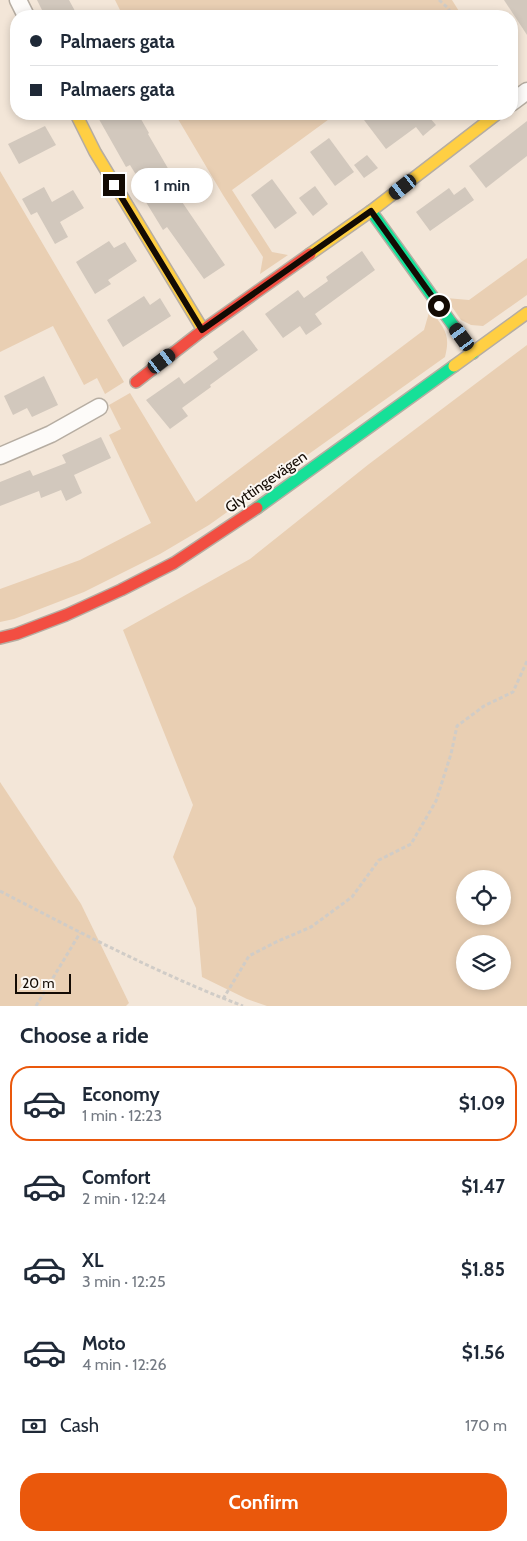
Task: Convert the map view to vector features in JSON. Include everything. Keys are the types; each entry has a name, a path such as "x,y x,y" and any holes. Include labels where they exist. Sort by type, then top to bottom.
{"street":[{"path":"79,120 95,152 202,330"},
{"path":"136,382 202,330 371,211 489,120"},
{"path":"371,211 473,353"},
{"name":"Glyttingevägen","path":"0,638 66,615 121,590 174,562 270,499 527,313"},
{"path":"0,456 51,434 99,407"}],"path":[{"path":"439,0 449,10"},
{"path":"223,999 249,956 311,927 352,897 379,860 411,844 436,801 451,754 457,726 484,706 513,692 527,661"},
{"path":"0,891 80,933 242,1006"},
{"path":"36,1006 80,933"}],"shaded area":[{"path":"115,0 452,0 458,10 120,10"},
{"path":"179,120 328,120 232,190 272,252 288,255 260,274 263,257 223,195"},
{"path":"0,171 124,382 105,394 97,378 84,385 53,326 0,352"},
{"path":"527,258 527,295 483,326 471,325 461,320 446,298 469,300"},
{"path":"430,309 447,337 445,357 209,525 160,554 84,592 14,619 0,622 0,589 80,560 151,523 109,435 121,429 109,405 130,393 196,502 424,330"},
{"path":"527,345 527,1006 267,1006 247,999 202,977 196,908 173,857 193,805 123,630 250,559 369,464"},
{"path":"0,782 81,904 129,1003 126,1006 0,1006"}],"building":[{"path":"37,0 69,0 74,10 42,10"},
{"path":"504,0 527,0 527,35 518,21 518,10 511,10"},
{"path":"99,120 141,120 173,177 175,175 185,191 178,196 225,265 204,279 167,227 163,230 141,194 146,191 130,165 126,167"},
{"path":"364,120 432,120 436,125 423,136 416,127 386,149"},
{"path":"527,121 527,156 486,188 469,166"},
{"path":"45,126 56,145 19,164 8,144"},
{"path":"329,138 354,172 335,186 310,152"},
{"path":"367,155 378,168 364,178 354,165"},
{"path":"272,179 297,213 275,229 251,195"},
{"path":"315,186 328,204 313,216 299,198"},
{"path":"44,187 52,202 73,190 84,208 60,222 68,237 55,244 37,212 31,215 22,199"},
{"path":"465,187 474,200 430,231 416,212 449,188 454,195"},
{"path":"109,241 114,248 125,242 137,261 108,280 111,284 95,294 76,262"},
{"path":"362,251 375,270 315,314 322,324 306,335 300,326 283,338 265,314 298,290 304,298 328,281 326,277"},
{"path":"144,296 150,305 160,298 171,316 123,347 107,320"},
{"path":"243,330 258,350 182,408 188,416 170,429 146,400 179,377 184,384 218,359 213,352"},
{"path":"44,376 58,405 32,417 27,408 13,415 4,396"},
{"path":"101,437 111,458 74,475 82,493 66,501 61,490 41,498 39,491 0,506 0,482 30,470 33,476 66,463 62,455"}],"traffic: fast":[{"path":"371,211 473,353"},
{"path":"257,508 454,366"}],"traffic: slow":[{"path":"79,120 95,152 203,330"},
{"path":"310,254 371,211 489,120"},
{"path":"454,366 527,313"}],"traffic: jam":[{"path":"136,382 203,330 310,254"},
{"path":"0,638 66,615 121,590 174,563 257,508"}],"route":[{"path":"114,185 202,330 371,211 439,306"}]}
